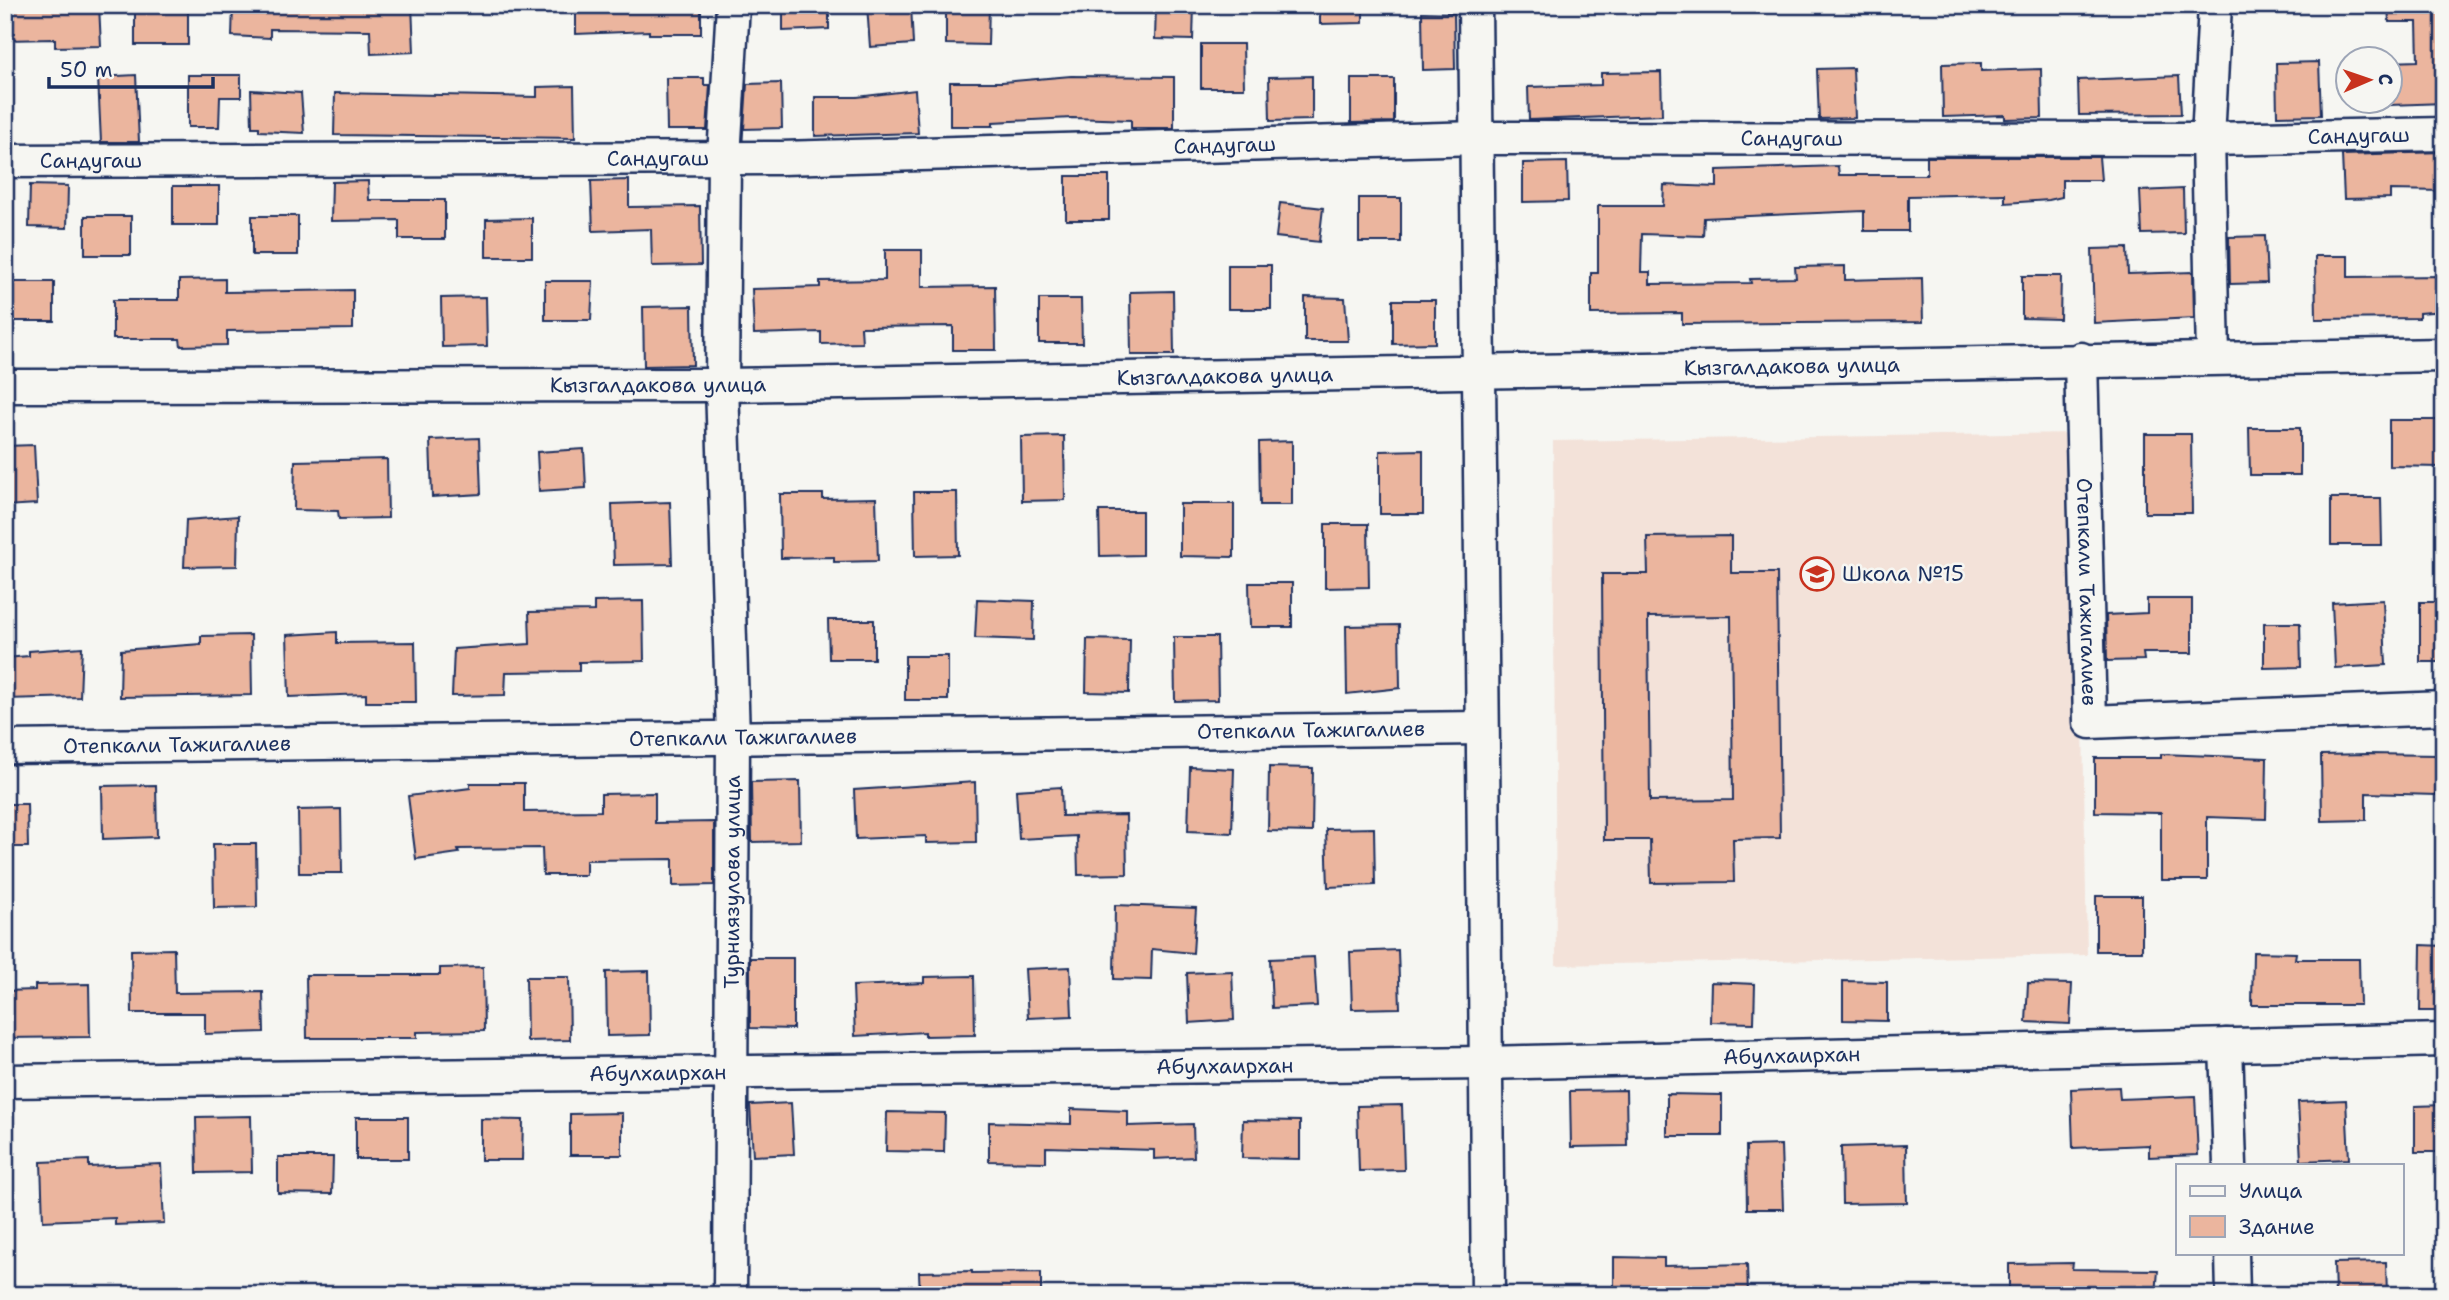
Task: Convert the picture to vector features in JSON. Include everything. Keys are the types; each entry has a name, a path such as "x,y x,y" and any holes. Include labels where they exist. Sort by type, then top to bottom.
{"street":[{"name":"Турниязулова улица","path":"730,1295 733,737 722,385 724,157 733,5"},
{"path":"1475,5 1482,370 1481,728 1488,1295"},
{"path":"2213,356 2208,139 2215,5"},
{"name":"Сандугаш","path":"5,161 724,157 1478,138 2208,139 2444,134"},
{"name":"Кызгалдакова улица","path":"5,386 722,385 2213,356 2444,355"},
{"name":"Отепкали Тажигалиев","path":"2081,359 2090,722 2444,708"},
{"name":"Отепкали Тажигалиев","path":"5,747 1481,728"},
{"name":"Абулхаирхан","path":"5,1080 1485,1063 2444,1040"},
{"path":"2226,1045 2230,1164"},
{"path":"2232,1254 2233,1295"}],"shaded area":[{"name":"Школа №15","path":"2078,433 2087,955 1556,965 1553,441"}],"building":[{"path":"5,5 99,5 101,46 55,47 55,39 5,40"},
{"path":"135,5 188,5 188,45 135,45"},
{"path":"233,5 412,5 414,52 371,54 370,30 270,29 270,38 232,36"},
{"path":"576,5 701,5 701,34 649,34 649,31 576,34"},
{"path":"783,5 829,5 829,29 783,31"},
{"path":"867,5 911,5 913,44 870,47"},
{"path":"946,5 989,5 988,45 946,44"},
{"path":"1156,5 1194,5 1193,40 1155,39"},
{"path":"1320,5 1363,5 1363,23 1320,24"},
{"path":"2388,5 2444,5 2444,103 2404,104 2404,62 2418,61 2417,22 2389,22"},
{"path":"1422,12 1454,13 1455,69 1423,70"},
{"path":"1201,44 1243,44 1244,88 1201,88"},
{"path":"2319,62 2321,115 2277,116 2276,63"},
{"path":"1981,63 1981,71 2041,69 2042,118 2005,119 2005,115 1943,117 1942,64"},
{"path":"1853,68 1855,118 1819,119 1817,69"},
{"path":"1661,72 1662,115 1529,120 1528,87 1601,85 1601,73"},
{"path":"136,75 139,142 101,142 98,77"},
{"path":"188,75 241,75 241,97 220,97 219,127 188,127"},
{"path":"1071,76 1174,77 1174,128 1131,128 1131,120 1072,118 993,122 993,126 950,126 950,82 1002,82"},
{"path":"1312,76 1312,120 1270,121 1269,77"},
{"path":"2179,76 2181,114 2079,115 2078,80"},
{"path":"666,78 704,78 704,85 710,85 707,130 667,130"},
{"path":"1351,79 1394,79 1394,122 1351,123"},
{"path":"781,83 782,128 744,129 747,84"},
{"path":"574,86 575,138 334,135 335,93 537,97 537,87"},
{"path":"251,90 301,93 304,133 259,131 259,127 252,127"},
{"path":"915,90 918,133 815,136 815,97 857,97"},
{"path":"2444,152 2444,191 2390,190 2390,198 2344,199 2342,155"},
{"path":"1927,157 2099,157 2101,180 2062,180 2062,197 2049,200 2005,203 2005,194 1908,196 1908,231 1864,231 1864,211 1704,218 1703,236 1642,234 1641,272 1650,272 1650,284 1751,283 1750,279 1796,278 1795,267 1845,266 1845,280 1922,278 1923,322 1682,324 1682,313 1591,314 1591,273 1598,273 1598,206 1663,206 1664,185 1717,187 1717,170 1838,166 1839,175 1927,175"},
{"path":"1567,162 1568,201 1523,202 1523,163"},
{"path":"1066,176 1109,176 1109,220 1066,220"},
{"path":"629,180 629,207 700,206 701,265 652,266 651,229 593,231 591,181"},
{"path":"368,181 369,200 445,200 445,239 399,239 399,220 331,221 332,182"},
{"path":"30,185 68,186 67,228 29,227"},
{"path":"173,186 219,186 219,225 173,225"},
{"path":"2183,189 2184,233 2142,234 2140,191"},
{"path":"1359,198 1401,198 1401,242 1359,242"},
{"path":"1280,203 1323,208 1319,242 1276,237"},
{"path":"85,216 131,216 131,255 85,255"},
{"path":"252,216 298,216 298,255 252,255"},
{"path":"532,218 532,257 486,257 486,219"},
{"path":"2265,236 2267,283 2230,284 2229,237"},
{"path":"2127,248 2128,274 2193,272 2194,318 2094,323 2092,249"},
{"path":"885,250 922,250 922,287 995,286 996,350 953,350 953,326 861,327 862,343 821,344 821,332 754,334 752,289 820,287 820,281 885,280"},
{"path":"2315,256 2348,256 2348,277 2444,276 2444,311 2419,313 2419,318 2316,319"},
{"path":"1228,265 1271,265 1271,309 1228,309"},
{"path":"2022,276 2061,276 2060,319 2022,318"},
{"path":"225,279 225,292 353,290 353,329 227,331 227,345 181,346 180,339 113,339 113,300 179,300 179,280"},
{"path":"545,281 593,281 591,320 545,320"},
{"path":"8,282 54,282 54,321 8,321"},
{"path":"1173,291 1174,355 1131,355 1130,292"},
{"path":"486,297 487,346 442,347 441,298"},
{"path":"1305,297 1345,298 1348,341 1305,341"},
{"path":"1039,299 1081,299 1082,343 1039,343"},
{"path":"1393,300 1435,300 1435,343 1393,344"},
{"path":"692,306 693,365 644,366 643,307"},
{"path":"2389,420 2440,420 2440,467 2389,466"},
{"path":"2249,428 2300,428 2300,475 2250,475"},
{"path":"2145,434 2191,434 2192,513 2145,513"},
{"path":"1064,436 1065,500 1022,501 1021,437"},
{"path":"479,438 481,494 432,497 430,440"},
{"path":"1292,441 1292,505 1260,505 1259,442"},
{"path":"34,445 37,504 5,506 5,446"},
{"path":"584,449 586,488 539,491 537,452"},
{"path":"1423,450 1423,514 1380,514 1380,451"},
{"path":"387,459 388,518 339,519 338,511 294,510 295,461"},
{"path":"914,492 957,492 958,555 915,556"},
{"path":"780,494 823,494 823,499 876,498 878,561 834,562 834,557 781,558"},
{"path":"2331,498 2381,498 2382,545 2331,545"},
{"path":"670,502 672,564 614,565 612,504"},
{"path":"1180,504 1234,504 1234,557 1180,556"},
{"path":"1099,511 1142,511 1142,555 1100,556"},
{"path":"238,516 237,566 184,567 186,520"},
{"path":"1325,524 1368,524 1369,587 1325,588"},
{"path":"1731,536 1731,573 1777,573 1780,838 1733,839 1734,882 1651,883 1650,840 1604,840 1602,574 1648,574 1647,537","holes":["1731,616 1733,800 1650,801 1648,617"]},
{"path":"1249,583 1292,583 1292,627 1250,627"},
{"path":"977,599 1034,601 1033,640 975,638"},
{"path":"2147,599 2192,599 2192,653 2143,653 2144,660 2107,661 2106,615 2147,613"},
{"path":"2383,600 2386,665 2335,668 2332,603"},
{"path":"643,601 644,661 579,662 579,671 506,672 505,695 452,696 454,649 530,644 529,612 594,611 594,602"},
{"path":"2420,602 2444,602 2444,662 2420,662"},
{"path":"828,620 874,620 874,659 829,659"},
{"path":"2264,623 2300,623 2301,667 2264,668"},
{"path":"1399,625 1400,688 1347,694 1346,626"},
{"path":"337,632 337,643 415,642 416,702 366,702 366,694 289,697 287,635"},
{"path":"251,635 252,695 120,697 121,650 201,644 201,636"},
{"path":"1174,637 1217,637 1218,700 1175,701"},
{"path":"1087,639 1130,640 1129,693 1086,692"},
{"path":"82,647 80,697 5,699 5,658 29,656 29,651"},
{"path":"905,656 948,656 948,700 905,700"},
{"path":"2161,754 2267,758 2266,819 2207,817 2207,880 2161,880 2161,813 2095,812 2095,758 2161,758"},
{"path":"2321,755 2438,755 2436,795 2366,793 2366,820 2322,821"},
{"path":"1190,767 1234,769 1232,833 1188,831"},
{"path":"1269,767 1313,768 1312,832 1268,831"},
{"path":"800,781 801,841 752,842 751,782"},
{"path":"975,782 976,842 926,843 926,836 856,839 854,790"},
{"path":"470,783 524,783 524,812 601,811 601,794 655,793 655,823 714,822 714,885 673,886 673,859 586,860 586,875 543,875 542,848 458,849 459,853 416,859 408,796 470,788"},
{"path":"156,785 157,837 103,839 102,786"},
{"path":"1061,787 1062,816 1126,815 1127,874 1078,875 1077,836 1019,839 1016,790"},
{"path":"5,804 27,804 28,847 5,847"},
{"path":"341,809 342,873 299,873 298,810"},
{"path":"1374,828 1375,885 1328,887 1326,829"},
{"path":"213,844 256,844 257,907 214,908"},
{"path":"2096,896 2142,896 2142,951 2096,951"},
{"path":"1115,905 1196,908 1193,953 1152,949 1151,980 1114,979"},
{"path":"2421,945 2444,946 2444,1011 2420,1011"},
{"path":"174,949 175,993 263,992 264,1032 205,1034 205,1013 132,1013 131,950"},
{"path":"1398,950 1400,1008 1352,1009 1350,952"},
{"path":"2253,952 2296,953 2295,959 2359,959 2360,1005 2252,1005"},
{"path":"1314,957 1317,1006 1272,1008 1270,959"},
{"path":"750,958 793,958 793,1029 750,1028"},
{"path":"483,967 484,1031 417,1032 417,1038 307,1038 306,975 440,975 440,968"},
{"path":"1070,967 1072,1016 1028,1018 1025,969"},
{"path":"649,971 650,1035 607,1036 606,972"},
{"path":"1232,971 1234,1020 1189,1023 1187,973"},
{"path":"974,976 975,1035 925,1036 925,1032 855,1036 853,986 924,983 924,977"},
{"path":"526,977 569,977 570,1040 527,1041"},
{"path":"1843,981 1887,982 1887,1021 1843,1020"},
{"path":"1711,982 1755,984 1754,1023 1710,1022"},
{"path":"2028,983 2072,984 2070,1024 2026,1022"},
{"path":"89,984 90,1037 5,1038 5,991 35,990 35,985"},
{"path":"2119,1087 2120,1099 2195,1096 2198,1155 2149,1157 2149,1145 2073,1148 2071,1089"},
{"path":"1626,1090 1627,1146 1571,1147 1570,1091"},
{"path":"1667,1094 1722,1095 1722,1136 1667,1136"},
{"path":"2346,1100 2349,1159 2301,1161 2298,1102"},
{"path":"791,1103 794,1154 753,1156 750,1105"},
{"path":"1402,1105 1404,1170 1359,1171 1357,1106"},
{"path":"2444,1105 2444,1152 2415,1152 2415,1106"},
{"path":"1071,1109 1128,1111 1128,1126 1193,1124 1194,1157 1154,1159 1154,1150 1046,1147 1046,1162 989,1161 989,1122 1071,1124"},
{"path":"887,1112 945,1113 944,1152 886,1151"},
{"path":"622,1113 622,1155 570,1155 570,1114"},
{"path":"251,1116 252,1172 197,1173 196,1117"},
{"path":"356,1117 408,1117 408,1159 356,1159"},
{"path":"481,1119 523,1120 522,1160 481,1160"},
{"path":"1243,1120 1300,1121 1300,1159 1242,1158"},
{"path":"1781,1145 1783,1209 1747,1209 1746,1146"},
{"path":"1906,1145 1907,1203 1842,1204 1841,1147"},
{"path":"278,1157 333,1157 332,1194 278,1193"},
{"path":"89,1160 89,1167 161,1164 164,1223 115,1225 115,1218 43,1221 41,1162"},
{"path":"1614,1257 1664,1258 1664,1266 1747,1264 1748,1295 1614,1295"},
{"path":"2386,1262 2387,1295 2335,1295 2334,1263"},
{"path":"2073,1263 2072,1269 2158,1270 2156,1295 2009,1295 2009,1264"},
{"path":"919,1272 1041,1272 1041,1295 920,1295"}],"place":[{"name":"Школа №15","path":"1817,574"}]}
